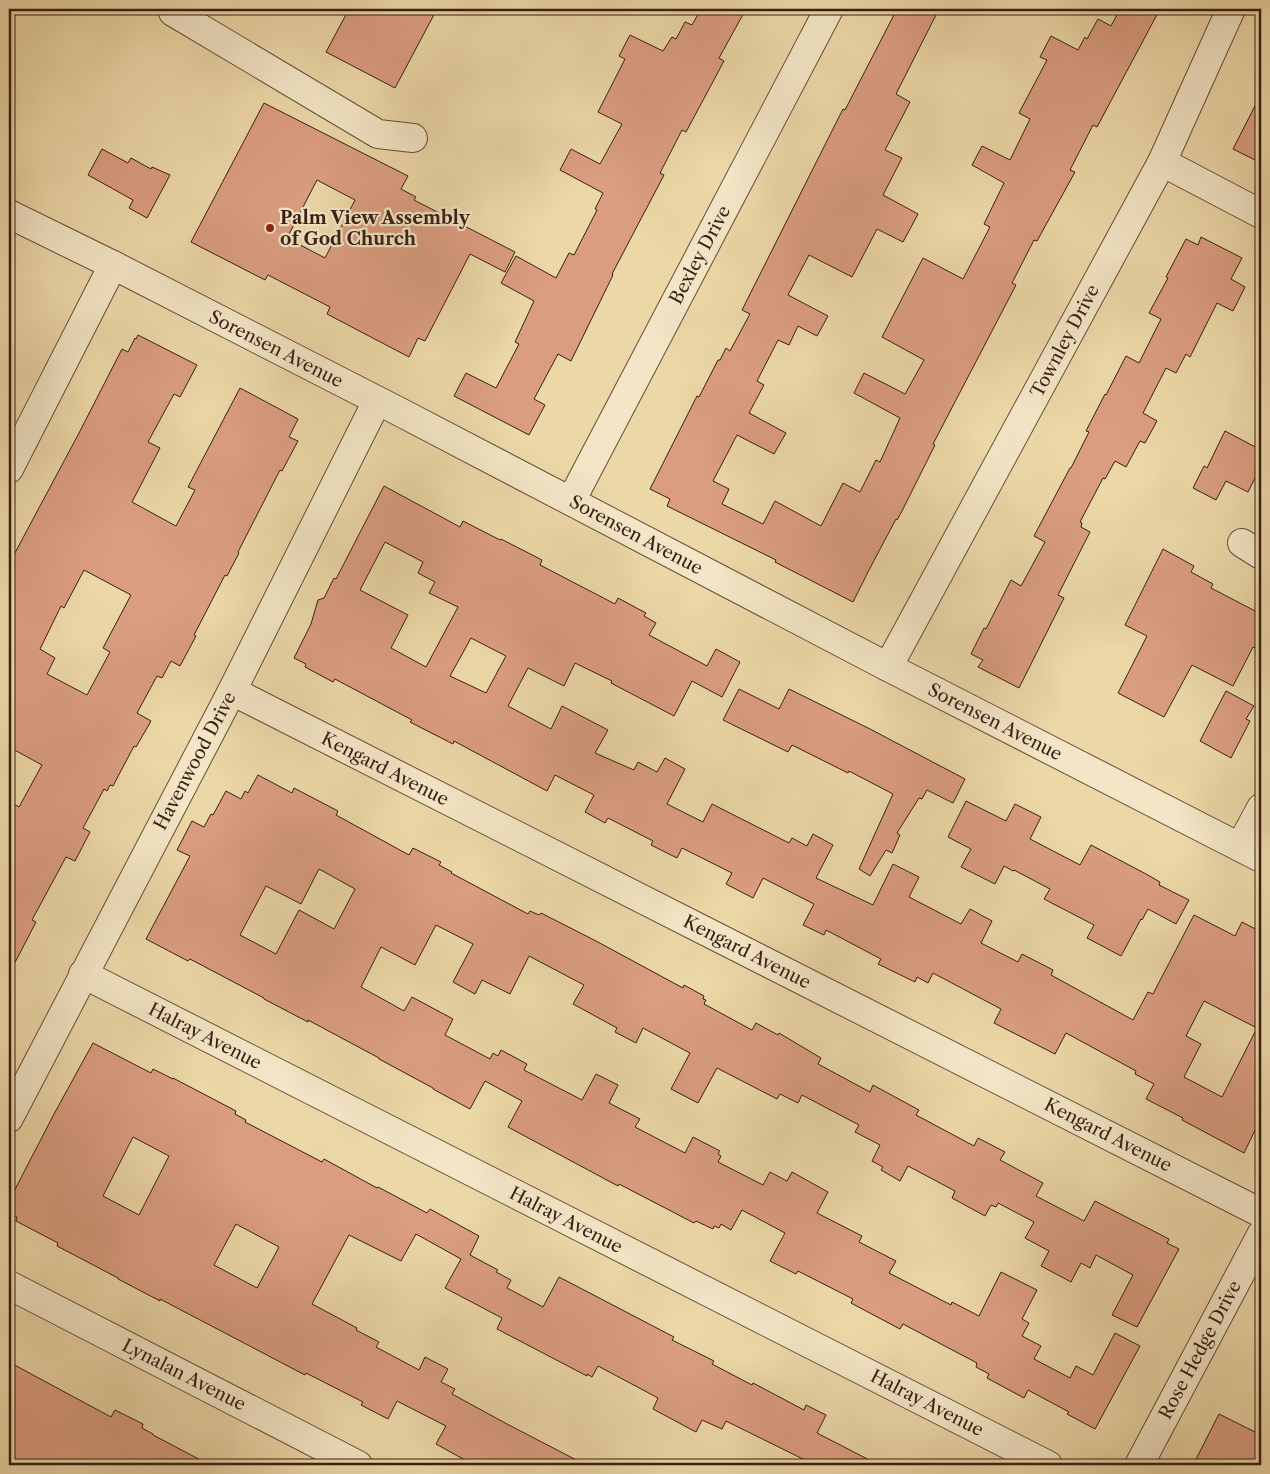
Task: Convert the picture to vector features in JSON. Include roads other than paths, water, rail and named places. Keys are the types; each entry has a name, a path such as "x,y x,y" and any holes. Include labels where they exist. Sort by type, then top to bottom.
{"street":[{"name":"Bexley Drive","path":"571,501 829,9"},
{"name":"Townley Drive","path":"888,667 1162,162 1231,9"},
{"path":"174,12 378,134 413,138"},
{"path":"1162,162 1261,214"},
{"name":"Sorensen Avenue","path":"9,214 113,265 1251,853"},
{"path":"9,469 113,265"},
{"name":"Havenwood Drive","path":"9,1118 232,691 377,401"},
{"name":"Kengard Avenue","path":"232,691 1261,1213"},
{"path":"1251,853 1261,808"},
{"name":"Halray Avenue","path":"83,974 1048,1465"},
{"name":"Rose Hedge Drive","path":"1139,1465 1261,1235"},
{"name":"Lynalan Avenue","path":"9,1286 358,1465"}],"place":[{"name":"Palm View Assembly of God Church","path":"270,228"}]}
